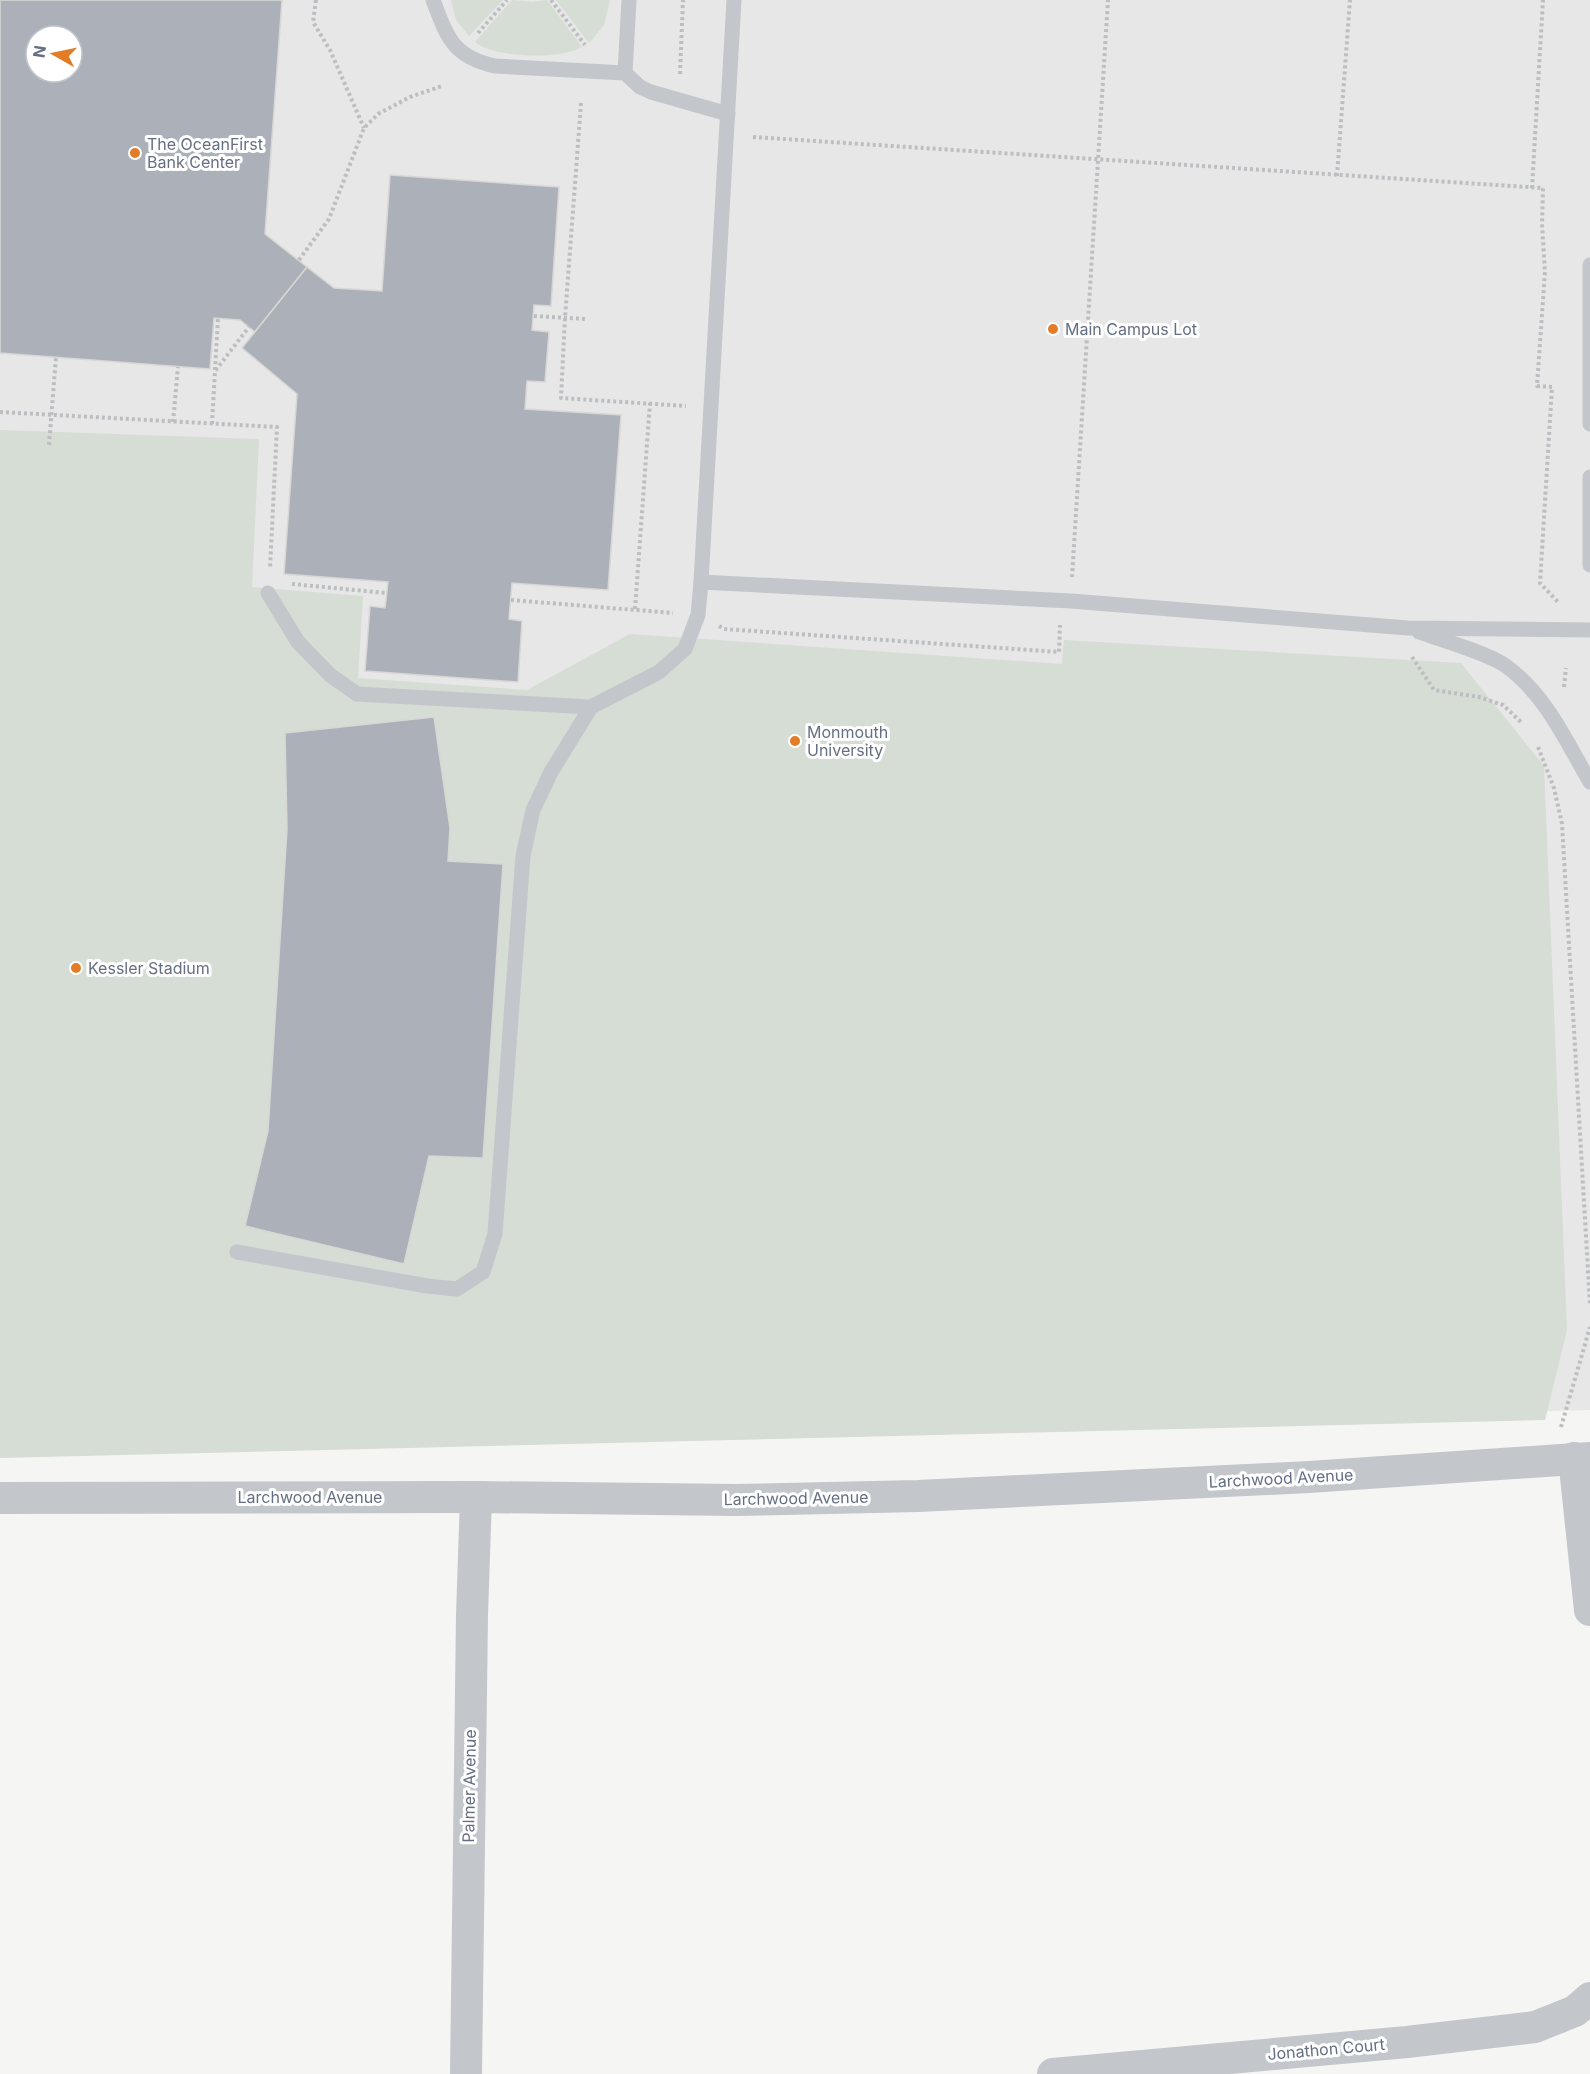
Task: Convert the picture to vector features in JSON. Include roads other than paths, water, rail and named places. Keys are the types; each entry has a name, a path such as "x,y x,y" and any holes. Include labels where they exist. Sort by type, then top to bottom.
{"street":[{"name":"Larchwood Avenue","path":"0,1498 476,1497 736,1500 918,1496 1309,1477 1573,1458"},
{"path":"1573,1458 1590,1610"},
{"name":"Palmer Avenue","path":"466,2074 471,1616 476,1497"},
{"name":"Jonathon Court","path":"1053,2074 1407,2042 1535,2027 1575,2011 1590,1998"}],"lane":[{"path":"433,0 445,33 462,52 478,62 495,66 625,73 640,87 651,92 728,114"},
{"path":"625,73 629,0"},
{"path":"268,587 298,642 330,675 357,694 591,707 659,672 685,649 698,615 701,582 734,0"},
{"path":"1590,264 1590,424"},
{"path":"1590,477 1590,565"},
{"path":"701,582 1071,601 1408,628 1590,630"},
{"path":"1408,628 1505,665 1533,691 1548,709 1590,782"},
{"path":"237,1252 427,1287 457,1289 483,1272 495,1234 523,856 533,810 551,772 591,707"}],"place":[{"name":"The OceanFirst Bank Center","path":"135,153"},
{"name":"Main Campus Lot","path":"1053,329"},
{"name":"Monmouth University","path":"795,741"},
{"name":"Kessler Stadium","path":"76,968"}]}
